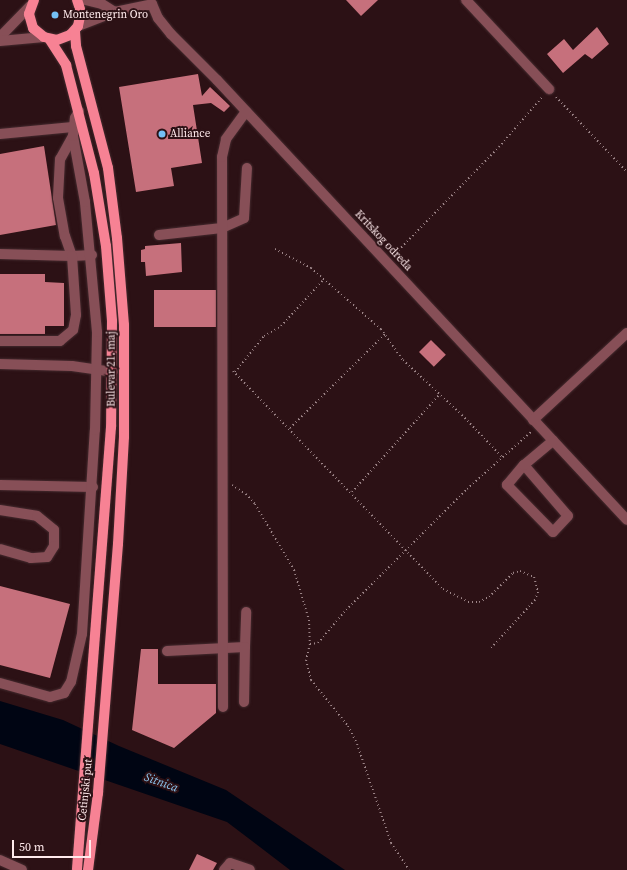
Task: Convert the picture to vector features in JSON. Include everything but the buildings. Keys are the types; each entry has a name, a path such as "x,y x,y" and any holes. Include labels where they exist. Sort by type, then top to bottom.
{"main road":[{"name":"Bulevar 21. maj","path":"77,0 81,12 77,28 76,46 108,168 117,238 124,325 124,437 105,712"},
{"name":"Bulevar 21. maj","path":"32,2 30,21 47,38 66,65 79,111 94,173 105,238 111,300 113,372 112,427 90,710"},
{"path":"47,38 64,39 77,28"},
{"name":"Cetinjski put","path":"77,870 90,710"},
{"name":"Cetinjski put","path":"88,870 98,793 105,712"}],"street":[{"path":"86,0 102,4 115,12"},
{"path":"466,0 549,89"},
{"path":"0,37 32,2"},
{"name":"Kritskog odreda","path":"77,28 115,12 156,2 158,18 171,34 246,111 627,520"},
{"path":"0,41 47,38"},
{"path":"0,341 55,342 70,336 76,324 72,256 64,236 57,186 60,159 73,132 79,111"},
{"path":"223,707 222,485 224,369 222,157 226,139 246,111"},
{"path":"0,134 73,132"},
{"path":"0,683 50,697 64,693 71,682 82,634 93,487 97,332 92,255 86,202 73,132"},
{"path":"159,234 222,228 244,218 247,168"},
{"path":"0,254 72,256 92,255"},
{"path":"536,423 627,333"},
{"path":"0,364 72,366 113,372"},
{"path":"524,465 568,516 553,532 507,485 524,465 553,441"},
{"path":"0,485 93,487"},
{"path":"0,510 37,516 54,530 54,546 47,557 31,558 0,549"},
{"path":"244,702 246,612"},
{"path":"82,634 96,635"},
{"path":"167,651 245,647"},
{"path":"0,860 22,870"},
{"path":"224,870 230,863 250,870"}],"path":[{"path":"386,262 499,147 549,89 627,172"},
{"path":"275,249 311,268 385,334 398,355 440,394 502,457"},
{"path":"235,372 264,336 281,326 324,279"},
{"path":"290,428 385,334"},
{"path":"224,369 235,372 352,492 406,552 443,590 468,602 479,602 489,597 513,573 520,571 534,577 538,592 535,600 491,648"},
{"path":"352,492 440,394"},
{"path":"310,644 318,644 346,610 406,552 467,489 536,423"},
{"path":"222,485 234,486 251,498 288,559 305,601 310,644 306,660 311,680 348,726 357,744 391,843 409,870"}],"water":[{"name":"Sitnica","path":"0,701 63,720 119,746 226,790 345,870 290,870 227,822 0,744"}],"place":[{"name":"Montenegrin Oro","path":"55,15"},
{"name":"Alliance","path":"162,134"}]}
